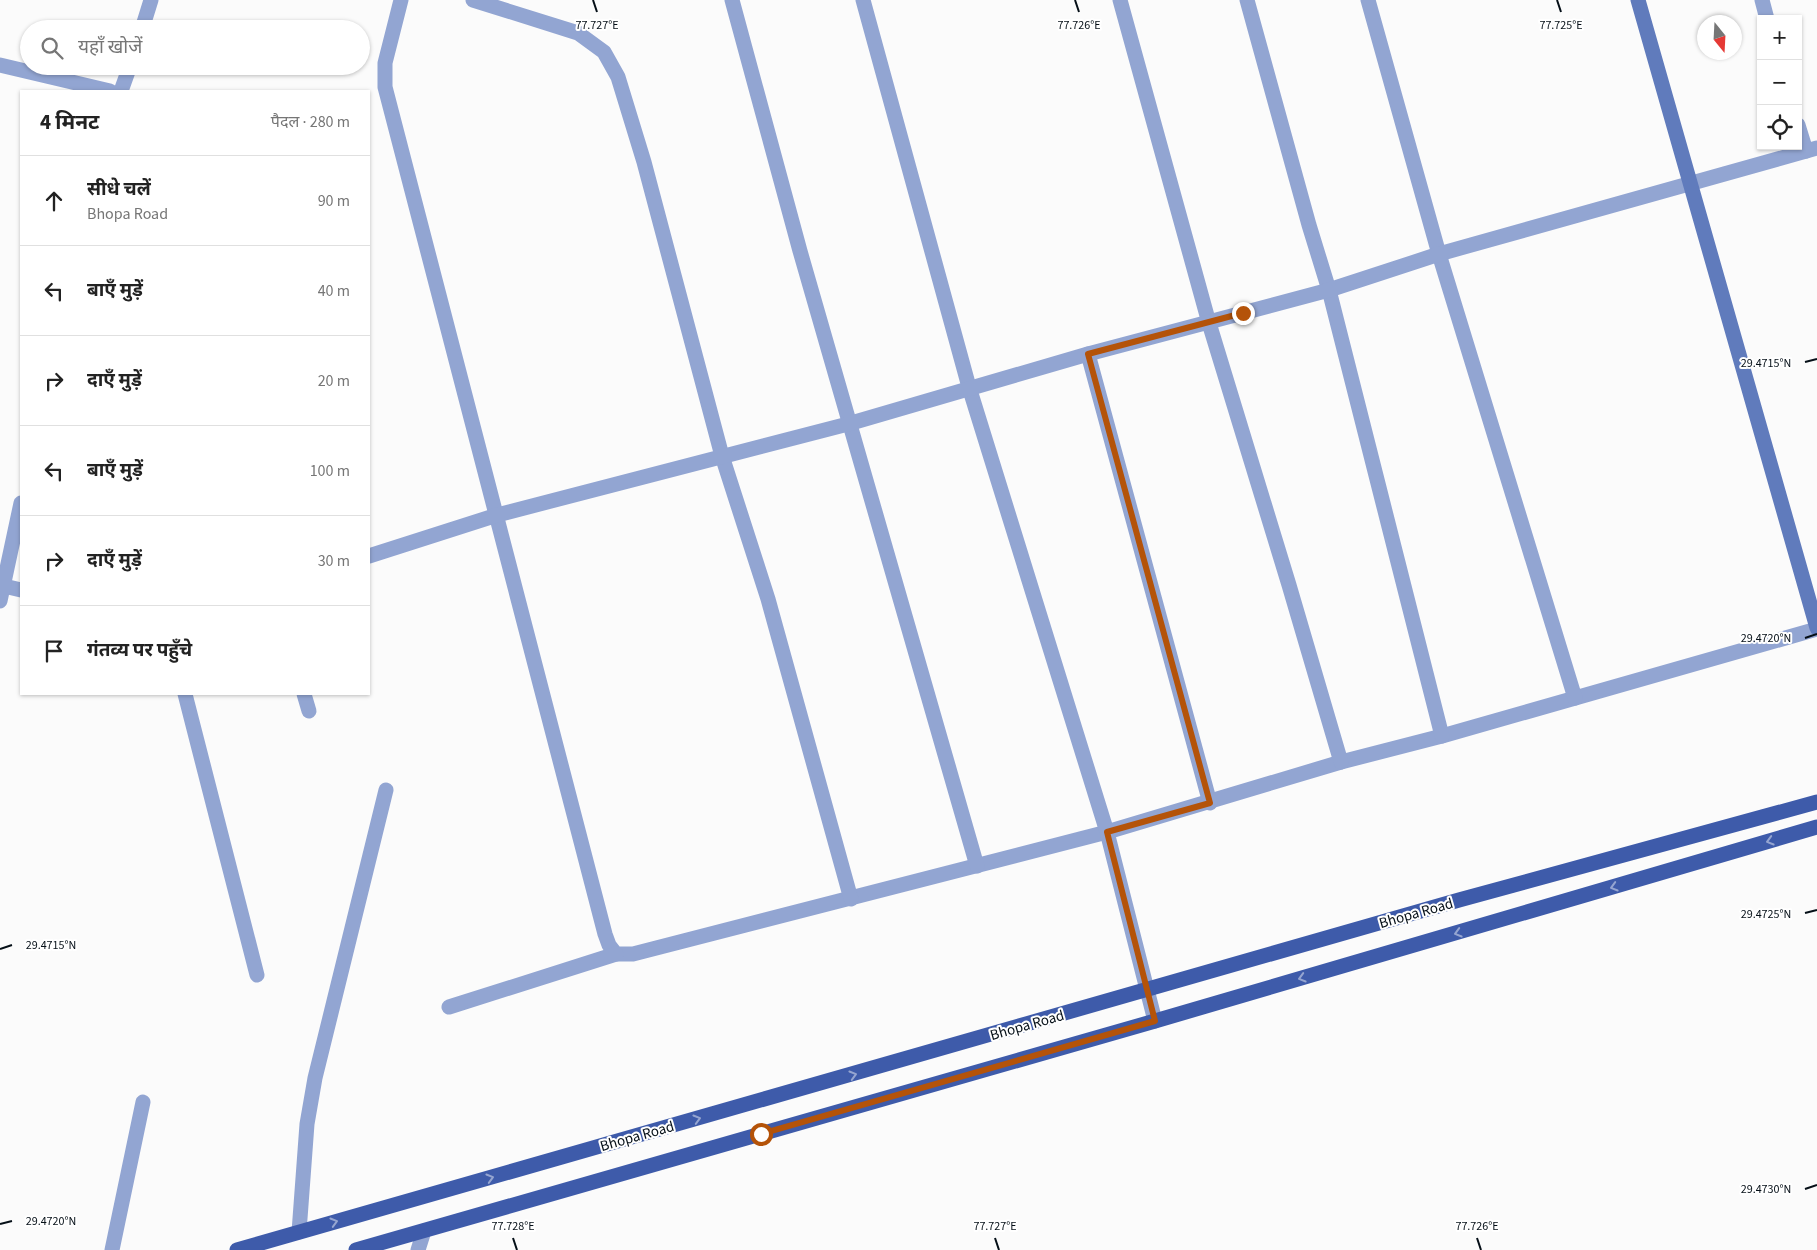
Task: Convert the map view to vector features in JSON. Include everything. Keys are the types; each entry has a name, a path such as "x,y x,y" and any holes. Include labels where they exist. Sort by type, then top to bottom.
{"main road":[{"path":"1638,0 1817,628"},
{"name":"Bhopa Road","path":"237,1250 1148,991 1459,900 1817,802"},
{"name":"Bhopa Road","path":"363,1249 1155,1021 1817,827"}],"street":[{"path":"145,20 151,0"},
{"path":"401,0 385,63 385,87 604,934 608,945 616,954"},
{"path":"473,0 578,33 604,52 618,77 644,162 722,456 768,599 851,899"},
{"path":"732,0 848,424 977,866"},
{"path":"863,0 969,387 1107,832 1155,1021"},
{"path":"1120,0 1209,323 1341,762"},
{"path":"1247,0 1308,225 1329,290 1442,736"},
{"path":"1368,0 1439,254 1575,698"},
{"path":"1762,0 1766,15"},
{"path":"0,65 20,70"},
{"path":"42,75 106,90"},
{"path":"121,90 127,75"},
{"path":"370,556 497,515 848,424 969,387 1329,290 1439,254 1811,150 1802,133"},
{"path":"1088,354 1210,803"},
{"path":"20,507 1,590 20,590"},
{"path":"449,1007 616,954 633,954 1107,832 1210,803 1341,762 1442,736 1817,628"},
{"path":"185,695 257,975"},
{"path":"304,695 309,711"},
{"path":"299,1232 306,1124 315,1078 386,790"},
{"path":"112,1250 144,1102"},
{"path":"418,1250 424,1231"}],"route":[{"path":"761,1134 1155,1021 1107,832 1210,803 1088,354 1243,313"}]}
